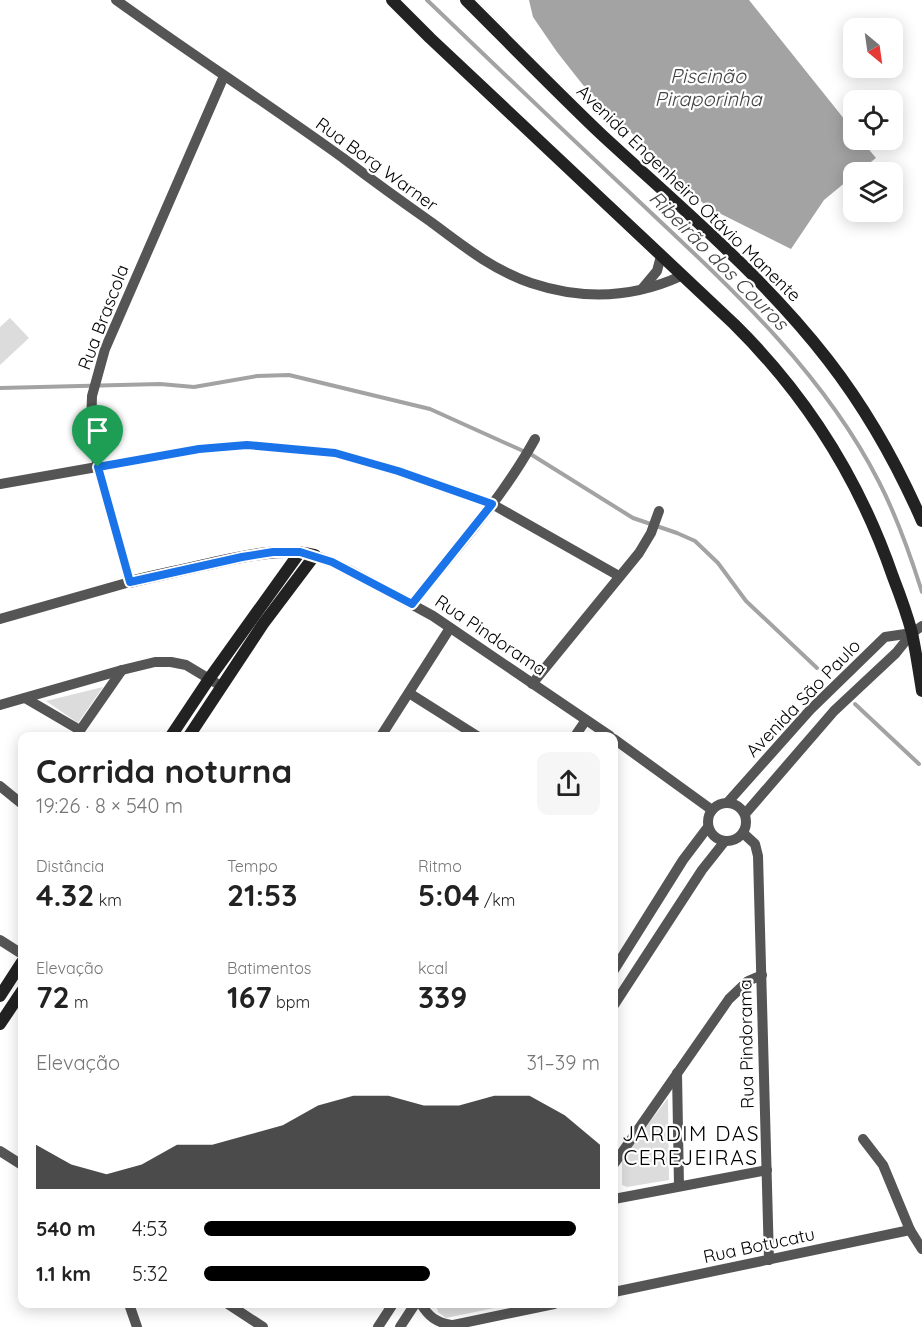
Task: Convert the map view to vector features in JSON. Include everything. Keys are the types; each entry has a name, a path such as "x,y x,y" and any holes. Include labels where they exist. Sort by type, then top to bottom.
{"main road":[{"path":"392,0 760,349 801,400 846,471 876,530 918,629 922,691"},
{"name":"Avenida Engenheiro Otávio Manente","path":"466,0 578,112 752,275 804,331 828,360 867,415 922,521"},
{"name":"Rua Pindorama","path":"130,582 273,552 300,552 315,555"},
{"path":"174,732 300,552"},
{"path":"192,732 263,624 315,555"},
{"path":"0,996 18,968"},
{"path":"0,1024 18,997"}],"street":[{"name":"Rua Borg Warner","path":"116,0 491,265 534,284 599,296 642,290 681,276"},
{"name":"Rua Brascola","path":"130,582 98,467 91,429 92,396 105,349 224,76"},
{"path":"642,290 657,271 661,256"},
{"path":"412,604 492,504 520,465 533,442"},
{"path":"0,484 199,449 247,445 335,453 398,471 492,504 619,576"},
{"path":"532,684 639,553 659,515"},
{"name":"Rua Pindorama","path":"315,555 349,570 412,604 603,732"},
{"name":"Rua Pindorama","path":"0,619 130,582"},
{"path":"384,732 450,628"},
{"name":"Avenida São Paulo","path":"728,802 810,710 885,637 918,629"},
{"name":"Avenida São Paulo","path":"745,814 834,711 896,653 918,629"},
{"path":"0,705 155,662 186,665 222,687"},
{"path":"25,698 80,729 122,670"},
{"path":"409,693 471,732"},
{"path":"577,732 586,720"},
{"name":"Rua Pindorama","path":"618,742 712,810"},
{"path":"1,788 18,801"},
{"path":"618,999 702,870 725,841 738,837 742,833 746,820 745,814 741,808 728,802 719,804 708,818 708,827 713,835 725,841"},
{"path":"618,966 683,860 708,827"},
{"name":"Rua Pindorama","path":"742,833 757,849 769,1260"},
{"path":"0,940 18,951"},
{"path":"618,975 628,984"},
{"path":"618,1158 729,999 748,981 762,975"},
{"path":"677,1073 679,1186"},
{"path":"666,1090 671,1093 677,1104"},
{"path":"863,1139 883,1165 910,1230 922,1249"},
{"path":"0,1151 18,1162"},
{"path":"618,1198 767,1170"},
{"name":"Rua Botucatu","path":"618,1291 910,1230"},
{"path":"130,1308 137,1327"},
{"path":"234,1308 263,1327"},
{"path":"378,1327 390,1308"},
{"path":"400,1327 412,1308"},
{"path":"424,1308 431,1317 447,1326 535,1308"}],"shaded area":[{"path":"10,318 29,338 0,365 0,327"},
{"path":"103,687 78,723 46,701"},
{"path":"668,1098 669,1180 627,1187 622,1185 622,1158"},
{"path":"437,1308 494,1308 446,1318 438,1312"}],"water":[{"name":"Piscinão Piraporinha","path":"529,0 749,0 843,118 843,150 869,150 876,158 871,162 843,162 843,184 824,200 791,249 707,207 583,85 533,17"}],"waterway":[{"name":"Ribeirão dos Couros","path":"427,0 733,291 798,362 828,400 855,440 879,482 903,536 922,592"},
{"path":"0,388 160,384 194,387 257,376 289,375 430,409 532,455 633,518 695,541 718,563 746,601 817,668"},
{"path":"855,704 919,764"}],"district":[{"name":"JARDIM DAS CEREJEIRAS","path":"691,1145"}],"route":[{"path":"247,445 317,451 335,453 398,471 492,504 412,604 332,562 300,552 273,552 242,557 130,582 98,467 199,449 247,445"}]}
